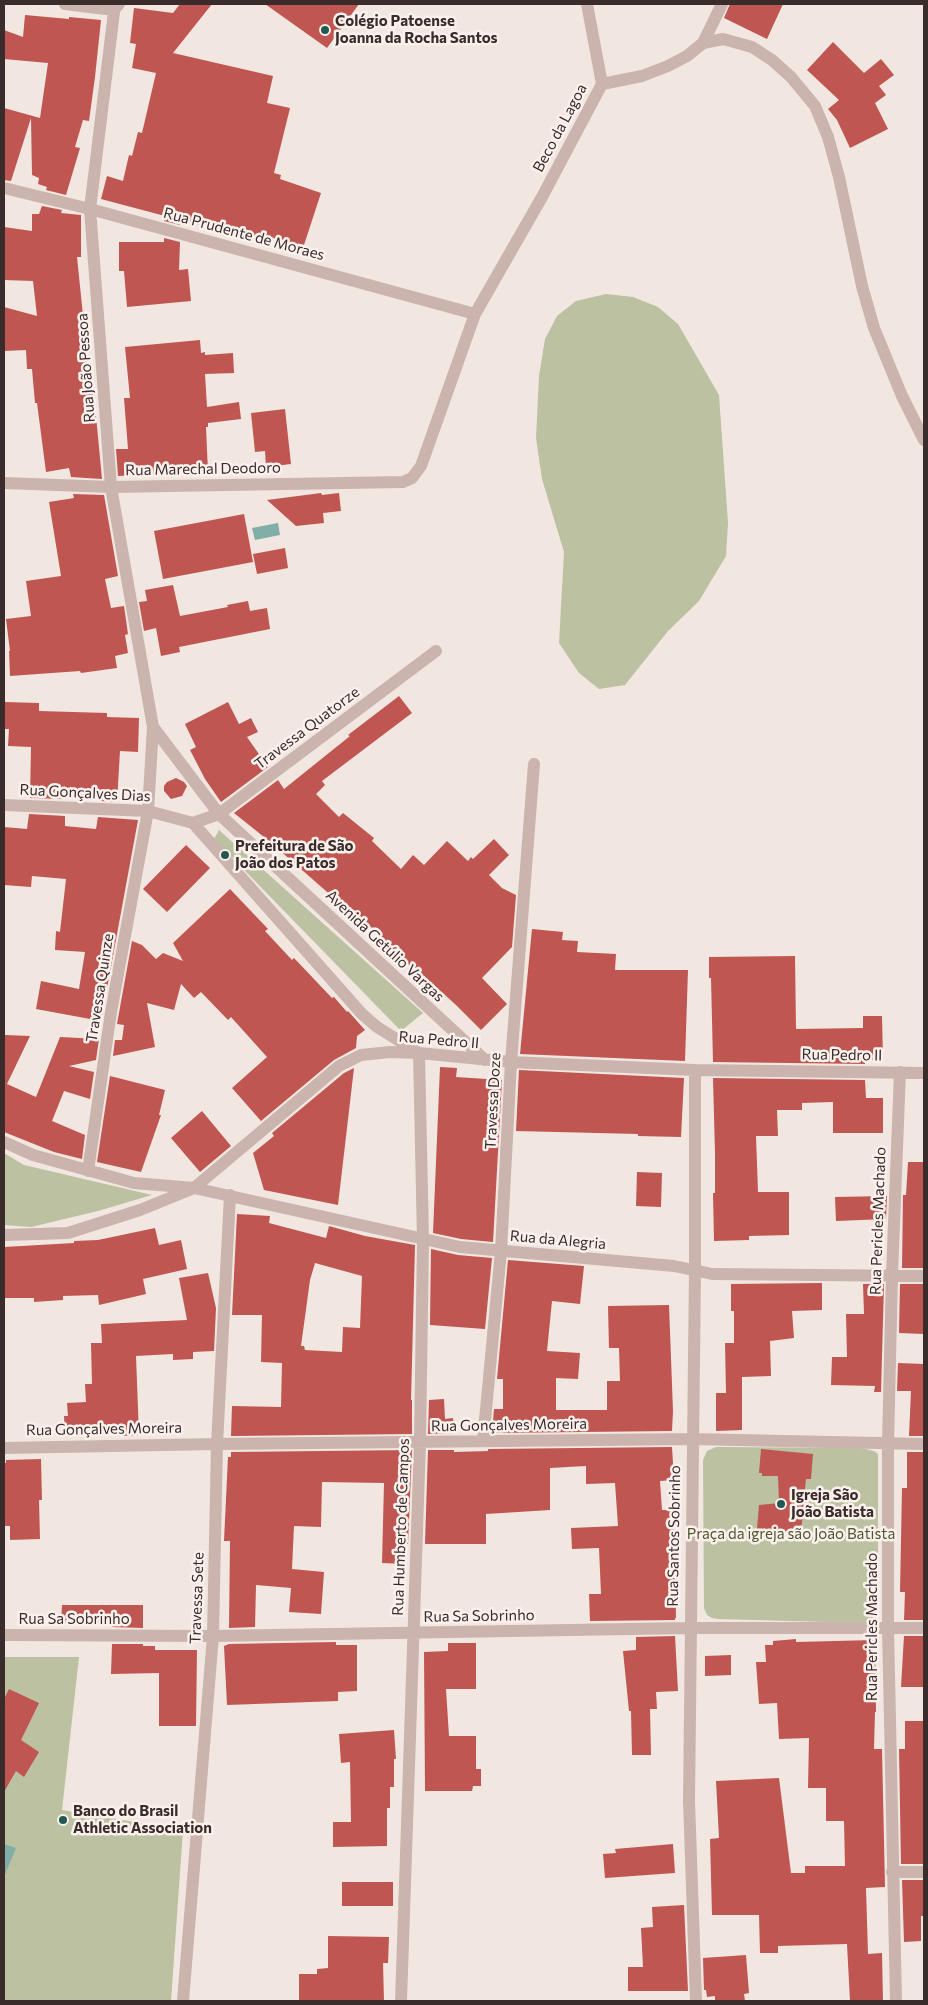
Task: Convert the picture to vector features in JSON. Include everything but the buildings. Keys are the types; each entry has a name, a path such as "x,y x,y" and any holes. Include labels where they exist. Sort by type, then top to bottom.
{"street":[{"path":"65,4 116,6"},
{"path":"587,4 602,84"},
{"name":"Rua João Pessoa","path":"116,6 90,209 111,487 153,727 148,811"},
{"path":"703,44 719,6"},
{"name":"Beco da Lagoa","path":"403,482 412,478 421,466 475,314 542,197 602,84 642,76 668,66 687,56 703,44 723,39 752,47 772,60 791,77 815,106 828,137 862,286 874,328 902,396 924,440"},
{"name":"Rua Prudente de Moraes","path":"4,188 90,209 475,314"},
{"name":"Rua Marechal Deodoro","path":"4,483 111,487 403,482"},
{"name":"Travessa Quatorze","path":"193,823 219,814 436,651"},
{"name":"Rua João Pessoa","path":"153,727 219,814"},
{"name":"Travessa Doze","path":"483,1441 501,1251 511,1062 534,764"},
{"name":"Rua Gonçalves Dias","path":"4,805 148,811 193,823"},
{"name":"Travessa Quinze","path":"88,1171 111,1012 148,811"},
{"name":"Avenida Getúlio Vargas","path":"219,814 485,1060"},
{"path":"193,823 362,1014 376,1027 419,1053"},
{"name":"Rua Pedro II","path":"4,1235 68,1232 140,1210 194,1188 339,1066 361,1055 390,1052 419,1053 511,1062 694,1070 924,1073"},
{"name":"Rua Humberto de Campos","path":"401,2001 420,1442 423,1240 419,1053"},
{"name":"Rua Santos Sobrinho","path":"694,1070 695,1271 689,1801 696,2001"},
{"name":"Rua Pericles Machado","path":"896,2001 888,1627 888,1444 900,1072"},
{"path":"4,1142 33,1155 134,1183 194,1188"},
{"name":"Rua da Alegria","path":"194,1188 460,1247 674,1266 712,1274 924,1276"},
{"name":"Travessa Sete","path":"183,2001 213,1636 216,1444 230,1195"},
{"name":"Rua Gonçalves Moreira","path":"4,1448 692,1439 924,1444"},
{"name":"Rua Sa Sobrinho","path":"4,1635 213,1636 690,1628 924,1628"},
{"path":"892,1872 924,1872"}],"green space":[{"path":"606,294 633,297 658,307 678,324 719,395 728,523 726,556 699,601 668,631 625,685 599,689 579,673 559,643 564,552 542,479 536,438 539,376 545,339 557,316 576,301"},
{"path":"219,830 423,1013 401,1031 214,839"},
{"path":"4,1153 24,1165 152,1195 98,1211 31,1227 4,1225"},
{"name":"Praça da igreja são João Batista","path":"716,1447 861,1448 878,1454 878,1608 877,1615 873,1619 863,1623 718,1619 707,1615 704,1608 703,1460 707,1451"},
{"name":"Banco do Brasil Athletic Association","path":"4,1657 79,1657 62,1810 183,1830 171,2001 4,2001"}],"water":[{"path":"278,523 280,535 255,540 252,528"},
{"path":"4,1844 16,1848 4,1877"}],"place":[{"name":"Colégio Patoense Joanna da Rocha Santos","path":"325,30"},
{"name":"Prefeitura de São João dos Patos","path":"225,855"},
{"name":"Igreja São João Batista","path":"781,1504"},
{"name":"Banco do Brasil Athletic Association","path":"63,1820"}]}
